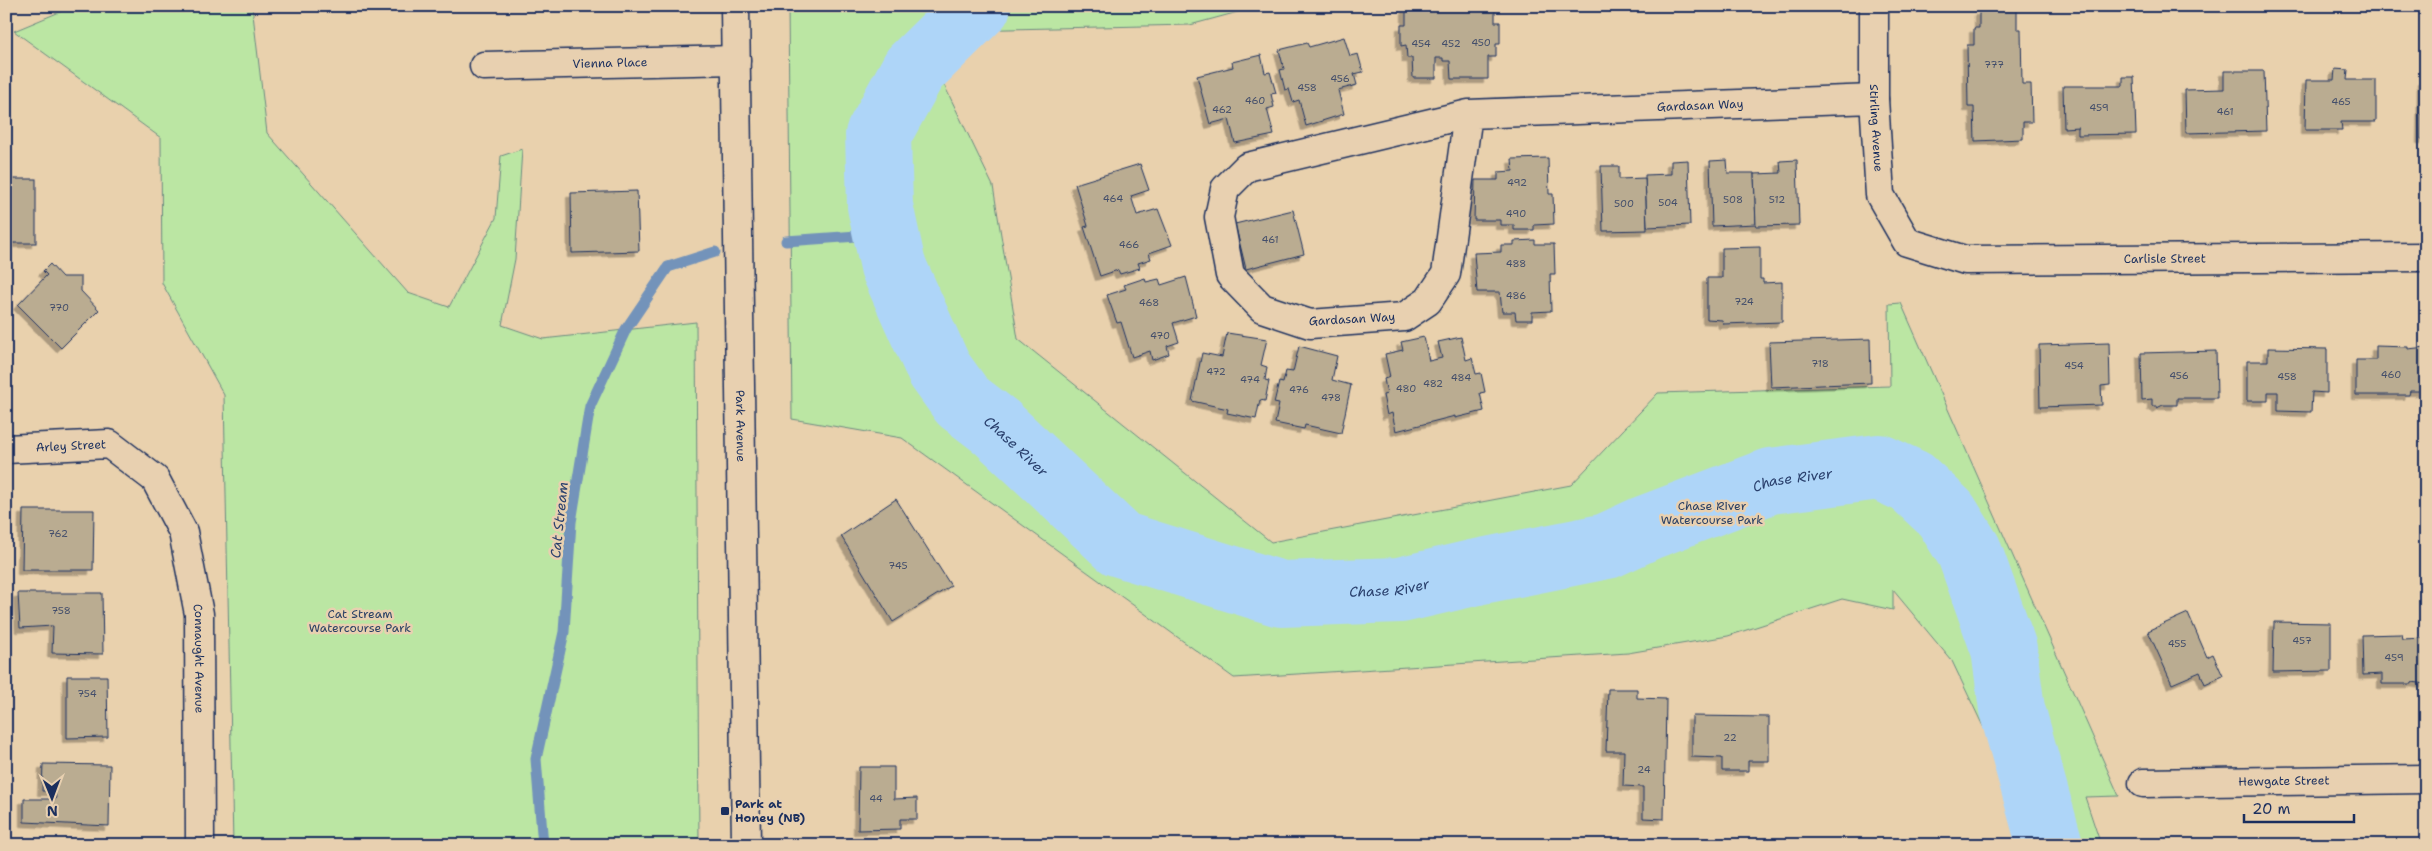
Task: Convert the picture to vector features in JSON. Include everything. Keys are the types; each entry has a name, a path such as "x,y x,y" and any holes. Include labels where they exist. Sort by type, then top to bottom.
{"street":[{"name":"Park Avenue","path":"736,6 746,845"},
{"name":"Stirling Avenue","path":"1874,6 1874,99 1880,195 1907,242"},
{"name":"Vienna Place","path":"484,66 736,60"},
{"name":"Gardasan Way","path":"1468,114 1446,274 1428,301 1412,312 1404,317 1310,324 1262,308 1230,275 1219,217 1225,188 1247,167 1468,114 1874,99"},
{"name":"Carlisle Street","path":"1907,242 1965,260 2426,257"},
{"name":"Arley Street","path":"6,449 109,444 155,479"},
{"name":"Connaught Avenue","path":"155,479 183,532 199,614 200,845"},
{"name":"Hewgate Street","path":"2143,784 2426,779"}],"green space":[{"name":"Cat Stream Watercourse Park","path":"74,6 252,6 267,133 408,293 449,307 496,218 501,156 522,149 515,259 502,325 543,339 696,322 699,845 233,845 224,395 162,283 161,138 14,31"},
{"name":"Chase River Watercourse Park","path":"788,6 1260,6 1190,25 918,31 993,186 1018,339 1271,542 1571,485 1658,393 1890,386 1889,304 1901,303 2119,796 2085,797 2101,845 2031,845 2017,798 1952,661 1893,590 1893,610 1842,599 1728,636 1628,653 1234,678 902,438 792,419"}],"building":[{"path":"1406,6 1436,6 1436,10 1465,9 1465,6 1495,6 1495,22 1500,22 1500,44 1496,44 1496,57 1488,57 1488,79 1451,79 1450,61 1443,61 1443,58 1436,58 1436,78 1413,78 1412,58 1407,58 1406,45 1401,46 1401,25 1406,25"},
{"path":"2017,10 2017,29 2021,29 2022,84 2031,84 2032,122 2023,122 2023,139 1975,141 1974,107 1968,107 1967,45 1974,45 1974,28 1979,28 1979,11"},
{"path":"1344,37 1350,56 1358,54 1363,72 1354,74 1357,85 1338,90 1344,114 1306,126 1299,100 1293,102 1289,89 1285,90 1280,70 1284,69 1279,50 1307,43 1309,47"},
{"path":"1261,55 1265,73 1270,72 1276,93 1271,94 1274,107 1267,109 1274,135 1235,143 1229,119 1210,124 1197,76 1233,67 1232,62"},
{"path":"2335,69 2348,70 2347,80 2376,80 2376,122 2341,122 2342,130 2305,130 2306,80 2334,80"},
{"path":"2224,71 2264,71 2266,131 2186,133 2185,90 2224,89"},
{"path":"2123,77 2134,77 2136,134 2078,135 2078,127 2064,128 2063,86 2123,86"},
{"path":"2422,79 2426,79 2426,139 2421,139"},
{"path":"6,105 8,105 8,163 6,163"},
{"path":"1548,158 1549,194 1553,194 1554,224 1534,225 1534,230 1514,230 1514,225 1500,225 1500,220 1474,220 1475,180 1498,180 1498,172 1513,171 1512,159"},
{"path":"1688,160 1690,225 1647,227 1645,175 1671,174 1671,161"},
{"path":"1727,160 1728,173 1754,173 1756,224 1712,226 1710,161"},
{"path":"1797,160 1799,225 1756,226 1754,174 1781,173 1780,161"},
{"path":"1140,164 1149,190 1131,196 1137,215 1158,209 1172,245 1149,253 1151,259 1138,263 1140,268 1120,274 1118,270 1100,276 1084,227 1088,226 1075,184"},
{"path":"1601,166 1619,166 1619,179 1645,178 1647,230 1603,231"},
{"path":"6,179 36,179 36,243 6,243"},
{"path":"637,191 639,251 572,253 571,193"},
{"path":"1293,210 1304,254 1246,269 1235,224"},
{"path":"1535,240 1535,244 1554,244 1555,274 1550,274 1551,311 1532,312 1532,320 1516,320 1515,312 1502,312 1500,292 1477,292 1474,253 1501,252 1501,245 1514,245 1514,241"},
{"path":"1760,247 1760,279 1763,279 1763,283 1782,282 1782,322 1723,324 1722,320 1707,319 1707,278 1722,278 1722,248"},
{"path":"50,264 62,277 81,277 81,291 99,310 61,348 18,305 47,275 43,271"},
{"path":"1186,277 1196,316 1173,323 1179,342 1167,346 1169,354 1152,360 1150,351 1132,357 1121,322 1117,323 1107,295 1126,289 1124,285 1145,278 1146,282 1159,279 1161,285"},
{"path":"1227,333 1267,339 1261,365 1267,367 1265,380 1269,381 1265,401 1260,400 1256,419 1227,413 1228,409 1192,401 1202,353 1222,357"},
{"path":"1424,337 1429,361 1442,358 1438,342 1461,337 1466,360 1472,358 1476,374 1481,373 1485,392 1480,393 1484,411 1455,418 1455,416 1396,431 1392,413 1387,415 1383,395 1387,394 1384,379 1390,377 1385,354 1403,350 1401,342"},
{"path":"1870,339 1871,383 1771,387 1769,342"},
{"path":"2109,343 2110,385 2101,386 2102,405 2040,407 2039,345"},
{"path":"1299,346 1337,356 1332,380 1351,385 1341,433 1305,425 1304,429 1275,423 1279,404 1274,403 1279,382 1283,383 1286,371 1293,372"},
{"path":"2376,346 2408,347 2408,349 2426,347 2426,391 2410,391 2409,395 2356,395 2356,360 2376,360"},
{"path":"2268,348 2327,349 2327,393 2312,392 2311,412 2278,411 2278,392 2268,392 2268,401 2247,401 2247,361 2268,361"},
{"path":"2216,351 2217,398 2177,398 2177,405 2163,405 2157,408 2157,406 2152,406 2152,399 2142,400 2141,353"},
{"path":"896,499 951,586 893,622 841,536"},
{"path":"23,510 94,510 93,570 22,570"},
{"path":"18,593 102,593 103,654 52,653 53,626 20,628"},
{"path":"2188,613 2207,657 2213,654 2223,676 2205,684 2200,672 2172,684 2148,631"},
{"path":"2274,622 2331,623 2331,671 2273,672"},
{"path":"2401,634 2402,639 2426,638 2426,684 2412,682 2412,684 2382,684 2382,674 2363,675 2362,635"},
{"path":"67,676 107,676 108,737 67,738"},
{"path":"1608,689 1637,689 1637,698 1666,699 1664,819 1643,818 1643,787 1623,786 1624,751 1606,751"},
{"path":"1692,716 1769,717 1769,761 1748,761 1748,771 1722,771 1722,758 1692,757"},
{"path":"43,764 110,765 109,826 24,822 24,799 56,799 55,791 42,791"},
{"path":"859,767 894,767 894,799 917,798 917,819 900,819 900,829 858,830"}],"waterway":[{"name":"Chase River","path":"978,6 914,69 878,135 880,206 893,266 939,369 962,401 996,427 1120,544 1281,594 1400,590 1477,572 1607,546 1646,528 1770,481 1879,467 1912,482 1946,514 1969,551 2004,649 2012,709 2050,845"},
{"name":"Cat Stream","path":"786,241 886,234"},
{"name":"Cat Stream","path":"543,845 536,759 564,632 571,522 590,406 626,329 668,267 715,252"}],"place":[{"name":"Park at Honey (NB)","path":"725,811"}]}
